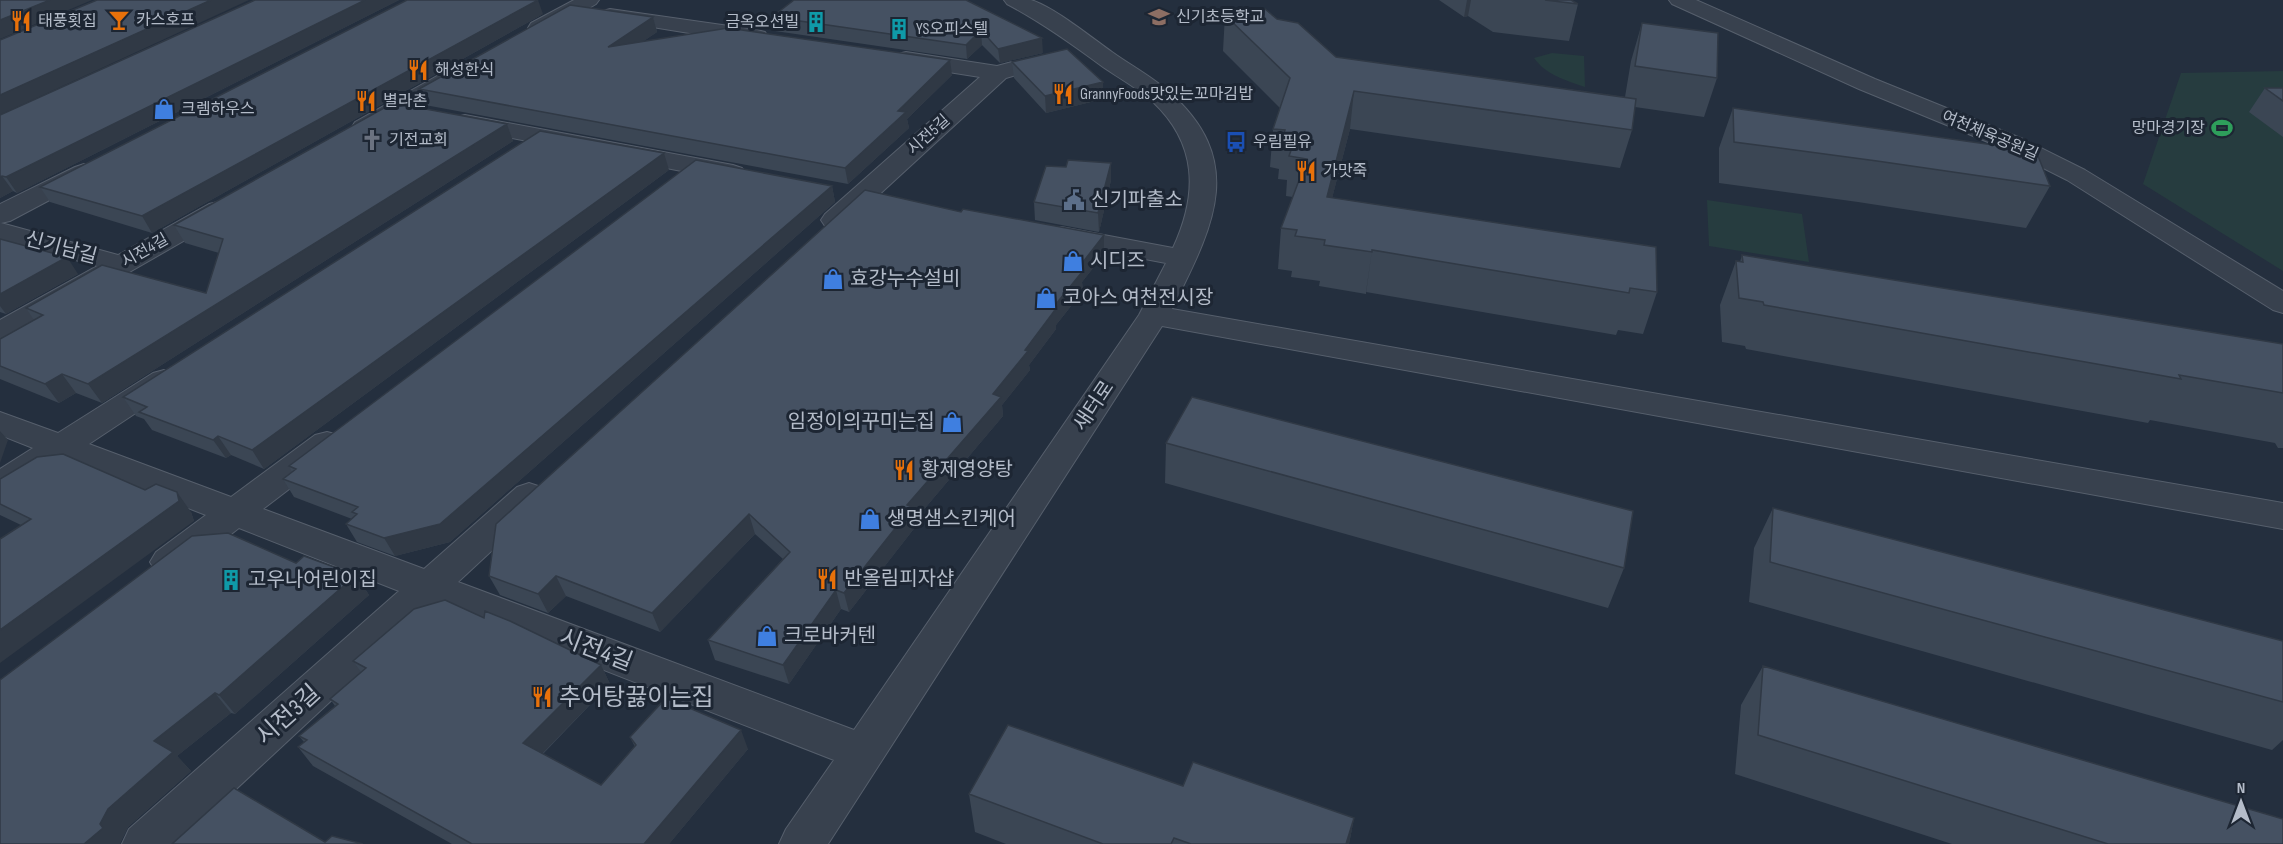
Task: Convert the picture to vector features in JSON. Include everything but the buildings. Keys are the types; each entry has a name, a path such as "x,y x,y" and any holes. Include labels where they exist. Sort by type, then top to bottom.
{"street":[{"name":"새터로","path":"802,844 1154,315 1183,258 1200,213 1204,190 1203,168 1192,139 1171,107 1052,20 1014,0"},
{"name":"여천체육공원길","path":"1691,1 1780,46 2014,144 2076,175 2283,304"},
{"path":"542,5 580,5 780,40"},
{"path":"520,38 580,5"},
{"path":"1062,57 1094,50"},
{"path":"883,56 998,72 1030,65"},
{"path":"345,138 479,62"},
{"name":"시전5길","path":"860,197 998,72"},
{"path":"396,109 761,178"},
{"path":"511,156 541,136"},
{"path":"0,215 105,161"},
{"path":"667,187 695,165"},
{"path":"827,191 895,204"},
{"name":"시전4길","path":"0,333 243,195"},
{"path":"816,237 860,197"},
{"path":"1035,230 1183,258"},
{"name":"신기남길","path":"0,231 121,264"},
{"path":"1154,315 2283,516"},
{"path":"0,486 191,362"},
{"name":"시전4길","path":"0,423 863,752"},
{"path":"141,583 347,427"},
{"path":"430,586 553,475"},
{"name":"시전3길","path":"146,844 430,586"}],"green space":[{"path":"1552,53 1584,56 1585,87 1550,73 1534,58"},
{"name":"망마경기장","path":"2283,71 2283,271 2143,184 2181,73"},
{"path":"1707,200 1802,214 1809,262 1709,246"}],"place":[{"name":"신기초등학교","path":"1159,17"},
{"name":"카스호프","path":"119,20"},
{"name":"태풍횟집","path":"21,21"},
{"name":"금옥오션빌","path":"816,22"},
{"name":"YS오피스텔","path":"899,29"},
{"name":"해성한식","path":"418,70"},
{"name":"GrannyFoods맛있는꼬마김밥","path":"1063,94"},
{"name":"별라촌","path":"366,101"},
{"name":"크렘하우스","path":"164,109"},
{"name":"망마경기장","path":"2222,128"},
{"name":"기전교회","path":"372,140"},
{"name":"우림필유","path":"1236,142"},
{"name":"가맛죽","path":"1306,171"},
{"name":"신기파출소","path":"1074,200"},
{"name":"시디즈","path":"1073,261"},
{"name":"효강누수설비","path":"833,279"},
{"name":"코아스 여천전시장","path":"1046,298"},
{"name":"임정이의꾸미는집","path":"952,422"},
{"name":"황제영양탕","path":"904,470"},
{"name":"생명샘스킨케어","path":"870,519"},
{"name":"반올림피자샵","path":"827,579"},
{"name":"고우나어린이집","path":"231,580"},
{"name":"크로바커텐","path":"767,636"},
{"name":"추어탕끓이는집","path":"542,697"}]}
